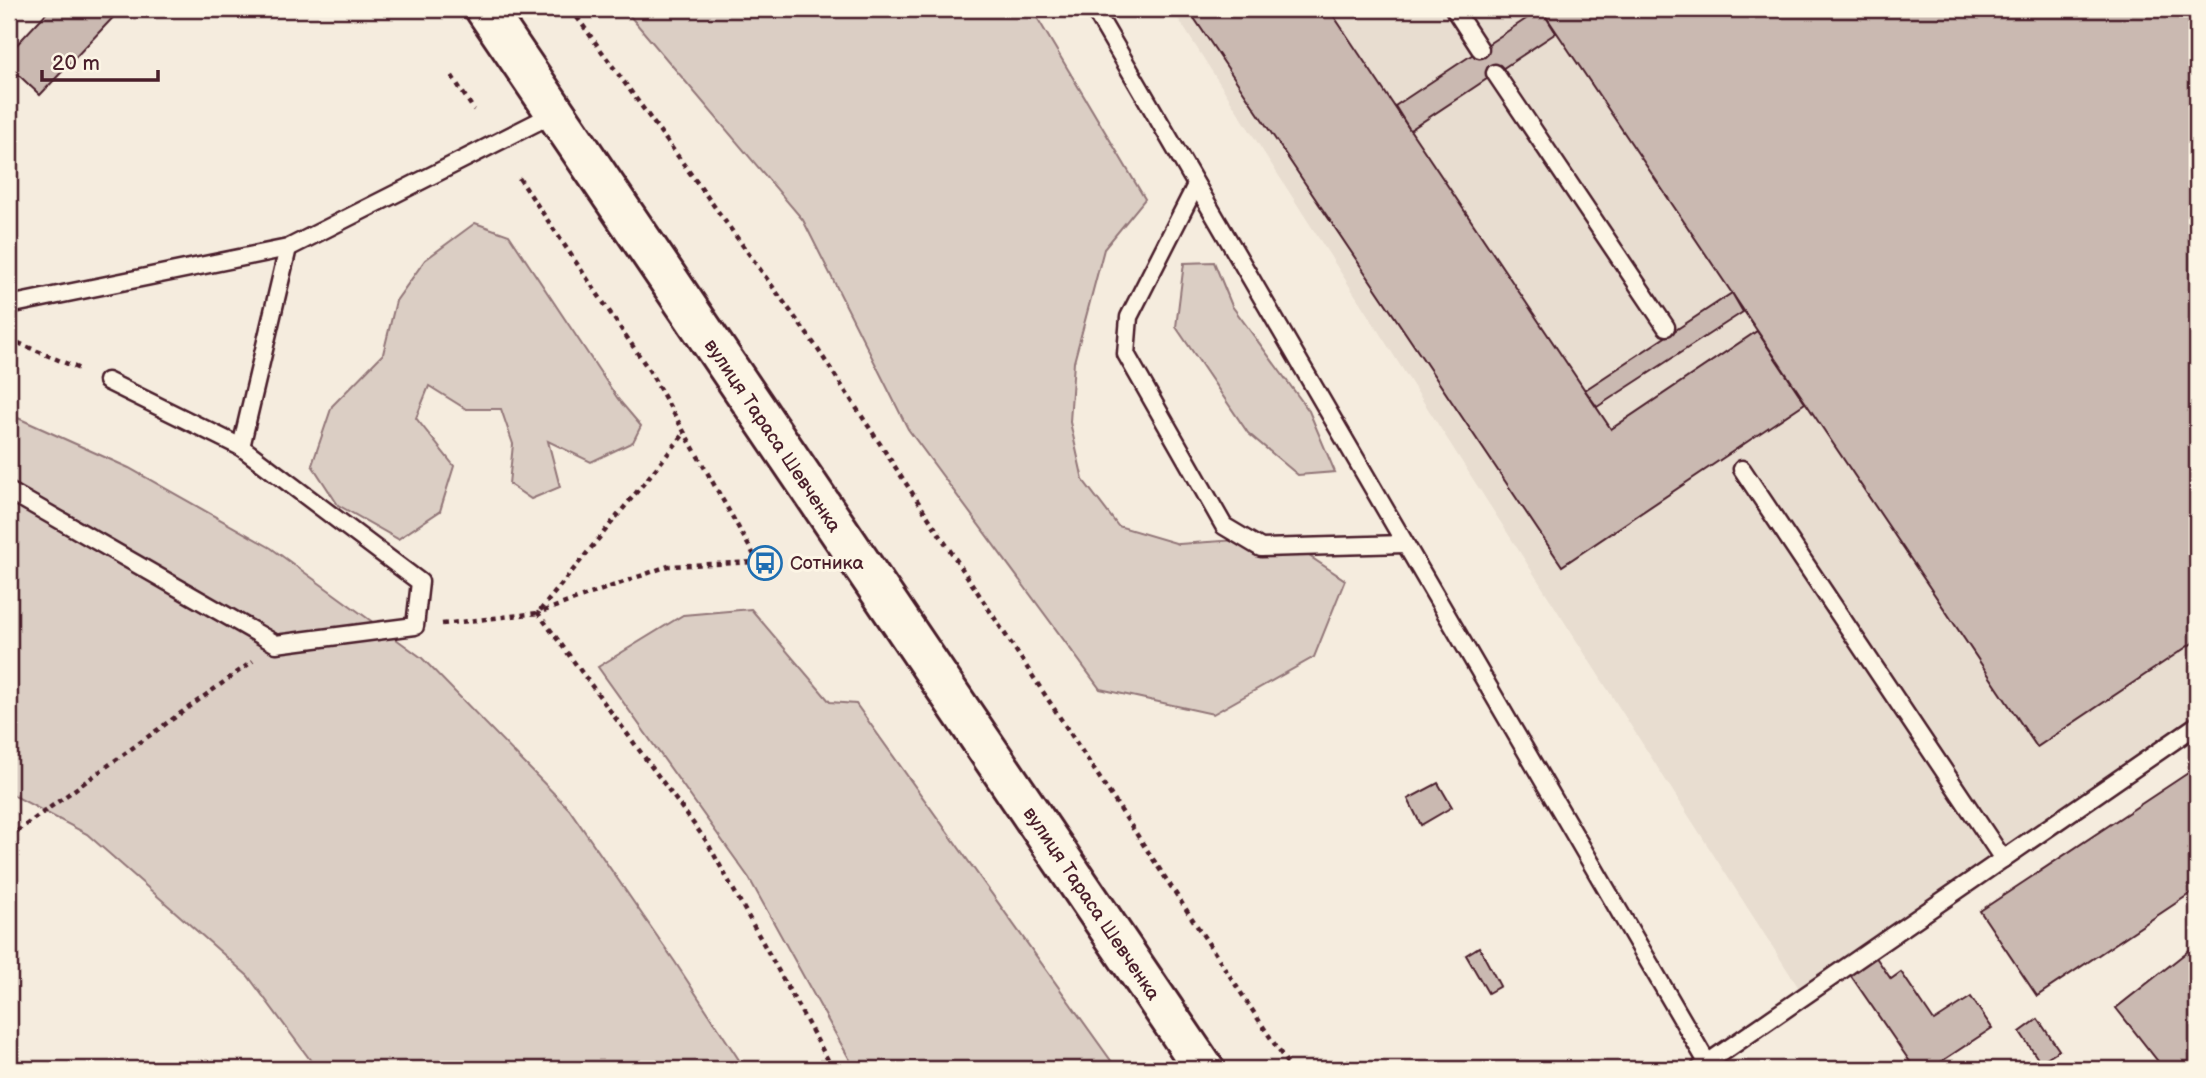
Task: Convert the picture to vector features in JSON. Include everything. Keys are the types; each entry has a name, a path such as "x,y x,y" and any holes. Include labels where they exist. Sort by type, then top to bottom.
{"main road":[{"name":"вулиця Тараса Шевченка","path":"485,9 1204,1069"}],"lane":[{"path":"1094,9 1705,1067 2197,725"},
{"path":"1454,9 1480,49"},
{"path":"1495,73 1666,327"},
{"path":"9,305 288,248 555,113"},
{"path":"1196,185 1129,317 1126,354 1224,526 1261,548 1405,544"},
{"path":"241,447 288,248"},
{"path":"9,491 276,644 415,626 420,582 241,447 107,381"},
{"path":"1742,469 2003,859"}],"path":[{"path":"571,9 815,345 1291,1069"},
{"path":"452,76 474,110"},
{"path":"415,626 538,614 668,566 758,562 649,370 520,178"},
{"path":"9,339 107,381"},
{"path":"538,614 684,434"},
{"path":"538,614 707,842 833,1069"},
{"path":"9,837 276,644"}],"shaded area":[{"path":"624,9 1032,9 1145,199 1104,249 1074,362 1070,422 1083,480 1118,526 1179,544 1237,540 1297,548 1345,580 1314,657 1213,714 1100,689 908,429 803,220"},
{"path":"1172,9 2197,9 2197,725 1804,996"},
{"path":"475,223 509,235 618,399 641,426 633,442 591,462 548,441 560,487 531,499 509,484 513,444 501,409 466,409 429,386 416,418 454,466 440,511 398,539 338,505 312,465 332,406 383,354 396,301 425,260"},
{"path":"1214,262 1232,306 1309,411 1335,472 1298,475 1248,433 1176,327 1184,263"},
{"path":"9,414 129,468 271,548 422,658 569,809 745,1069 317,1069 248,976 87,834 9,793"},
{"path":"751,609 830,702 856,704 1117,1069 855,1069 749,878 598,667 683,615"}],"building":[{"path":"50,9 121,9 40,95 9,66 9,53"},
{"path":"1188,9 1329,9 1611,429 1757,331 1805,403 1562,566"},
{"path":"1541,9 2197,9 2197,640 2037,747"},
{"path":"1541,9 1556,33 1410,130 1395,106"},
{"path":"1732,293 1743,312 1597,407 1585,390"},
{"path":"2197,767 2197,889 2037,996 1980,911"},
{"path":"1438,783 1452,807 1421,825 1408,799"},
{"path":"2197,944 2197,1069 2164,1069 2116,1008"},
{"path":"1479,947 1500,986 1488,993 1466,955"},
{"path":"1873,953 1891,979 1901,972 1934,1021 1971,997 1992,1028 1930,1069 1915,1069 1847,970"},
{"path":"2038,1019 2059,1050 2040,1062 2020,1032"}],"place":[{"name":"Сотника","path":"765,563"}]}
